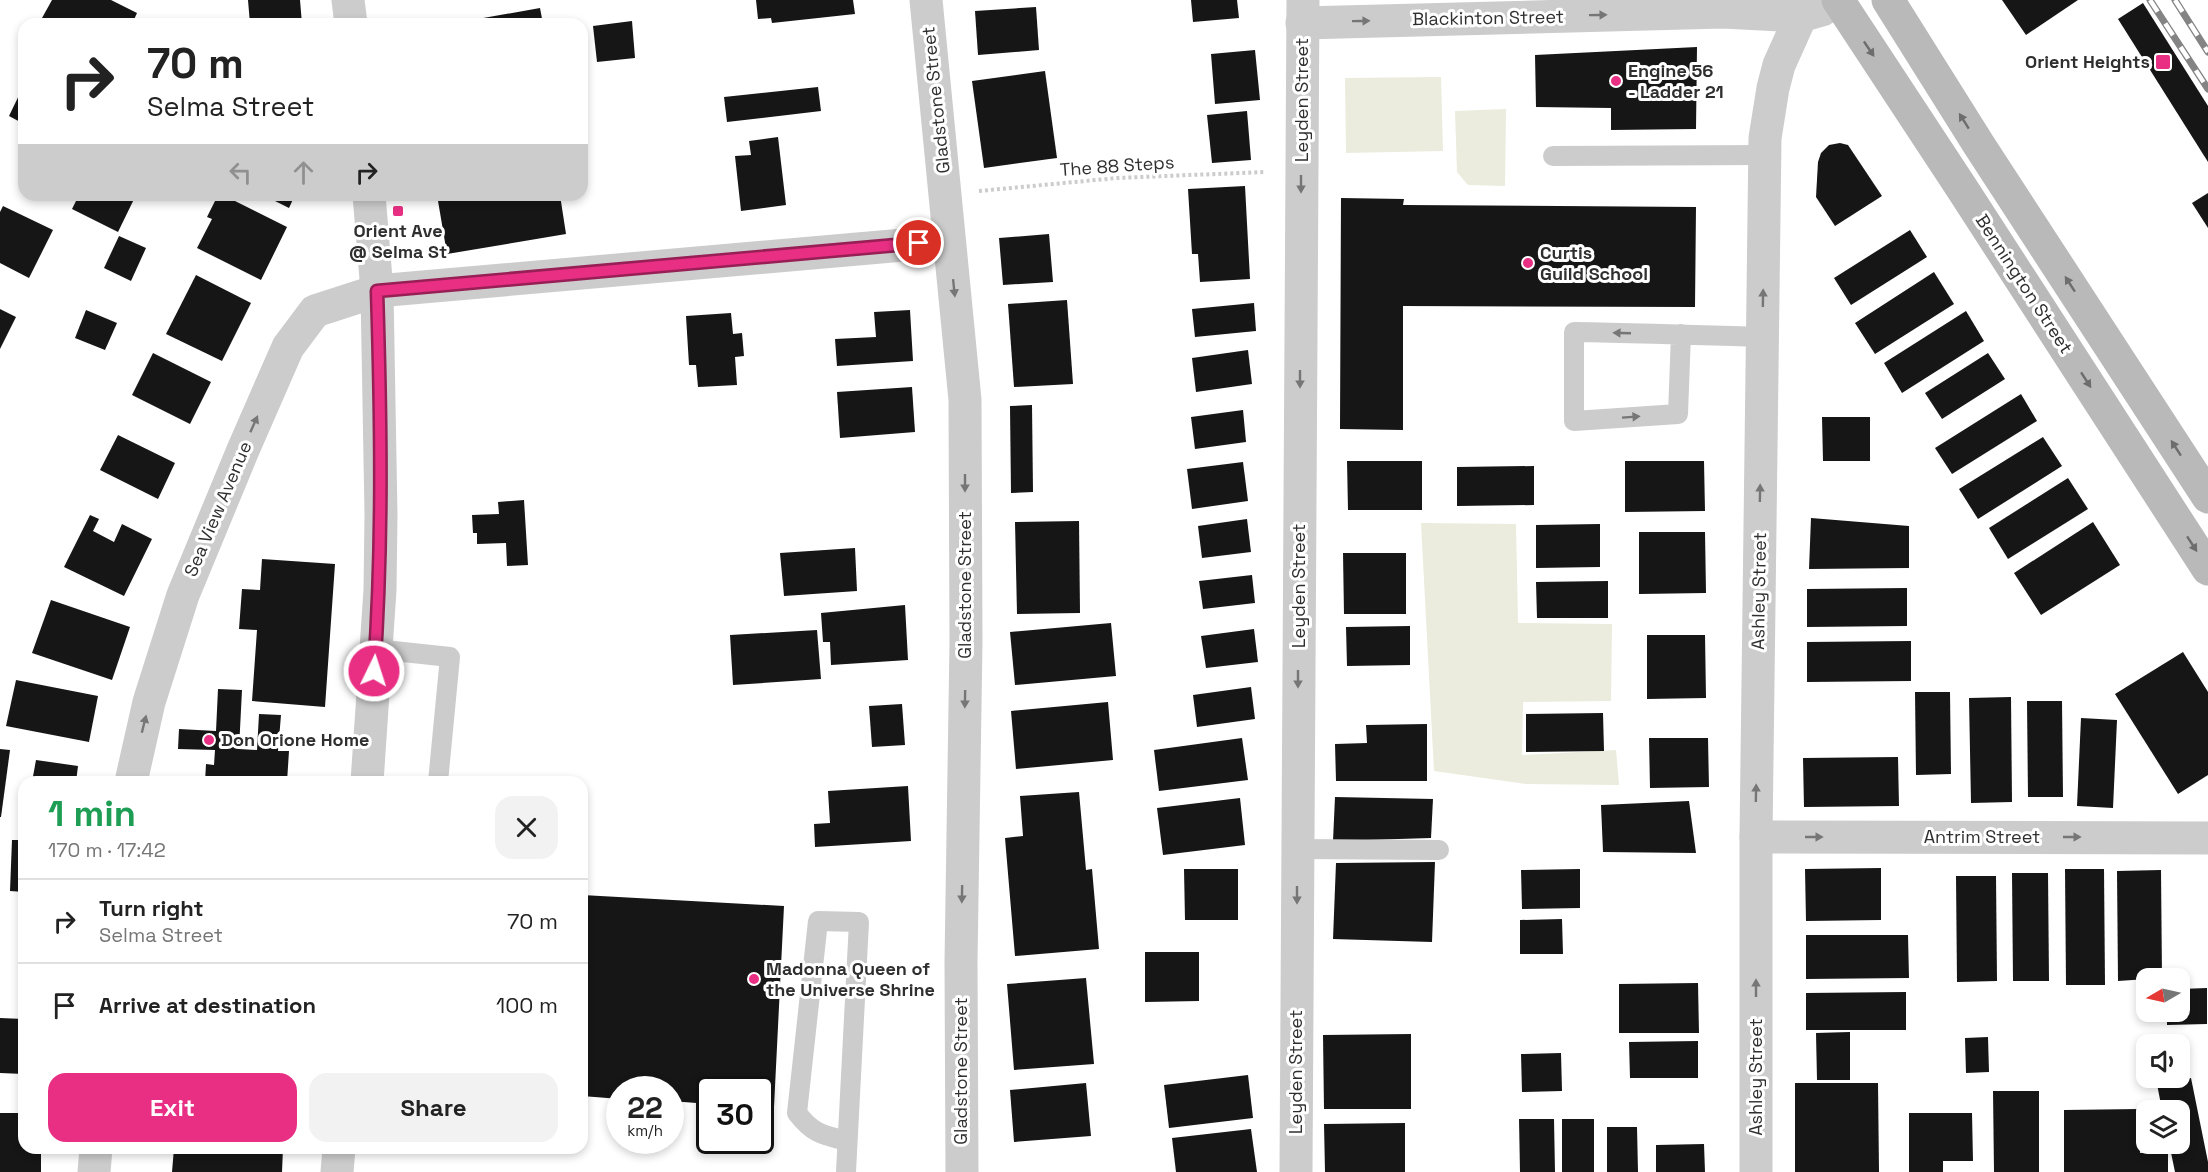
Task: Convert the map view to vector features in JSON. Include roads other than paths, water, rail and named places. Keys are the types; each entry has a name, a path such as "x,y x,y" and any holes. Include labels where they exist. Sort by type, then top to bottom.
{"main road":[{"path":"1888,0 1979,145 2208,497"},
{"name":"Bennington Street","path":"1843,2 2208,569"}],"street":[{"path":"348,0 350,18"},
{"name":"Gladstone Street","path":"926,0 965,400 966,642 961,963 962,1172"},
{"name":"Blackinton Street","path":"1303,11 1723,12 1801,16 1843,2"},
{"name":"Leyden Street","path":"1296,1172 1303,11"},
{"name":"Ashley Street","path":"1756,1172 1756,837 1765,138 1779,65 1801,16"},
{"path":"367,776 380,590 381,515 377,291 370,201"},
{"name":"Sea View Avenue","path":"132,776 149,702 183,595 288,347 315,311 377,291 949,241"},
{"name":"Antrim Street","path":"1756,837 2208,838"},
{"path":"94,1172 96,1154"},
{"path":"337,1172 338,1154"}],"lane":[{"path":"1553,156 1765,155"},
{"path":"1681,334 1678,414 1574,422 1574,332 1681,334 1762,337"},
{"path":"375,649 450,657 439,776"},
{"path":"1298,849 1439,850"},
{"path":"846,1172 859,922 818,921 797,1113 817,1134 847,1141"}],"railway":[{"path":"2150,0 2208,89"},
{"path":"2175,0 2208,52"}],"place":[{"name":"Orient Heights","path":"2163,62"},
{"name":"Engine 56 - Ladder 21","path":"1616,81"},
{"name":"Orient Ave @ Selma St","path":"398,211"},
{"name":"Curtis Guild School","path":"1528,263"},
{"name":"Don Orione Home","path":"209,740"},
{"name":"Madonna Queen of the Universe Shrine","path":"754,979"}]}
